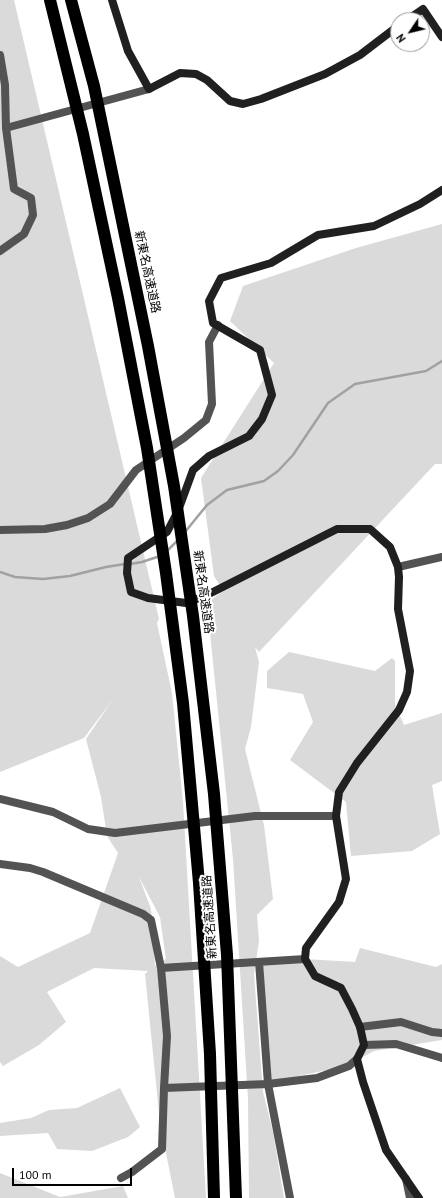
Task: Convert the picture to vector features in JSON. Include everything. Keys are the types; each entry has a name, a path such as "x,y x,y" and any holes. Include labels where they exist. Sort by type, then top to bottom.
{"highway":[{"name":"新東名高速道路","path":"50,0 117,291 147,448 174,626 183,703 200,898 210,1054 214,1198"},
{"name":"新東名高速道路","path":"71,0 94,86 164,427 193,616 214,794 227,955 236,1198"}],"street":[{"path":"112,0 128,52 149,89"},
{"path":"430,20 442,37"},
{"path":"6,128 149,89 180,74 196,74 207,80 230,101 243,104 261,99 325,74 360,55 390,32"},
{"path":"0,55 5,85 6,128 14,189 31,198 33,215 24,234 0,251"},
{"path":"168,1088 265,1084 317,1078 349,1066 357,1059 364,1045 360,1027 341,988 315,976 305,959 306,948 340,902 346,879 336,816 340,792 357,763 399,710 407,692 410,671 398,609 398,566 390,547 370,529 337,529 206,596 186,603 148,598 131,592 127,573 128,558 167,532 178,511 193,470 209,456 249,436 262,419 272,395 260,350 213,323 209,301 221,278 270,263 318,235 374,226 420,204 442,190"},
{"path":"0,530 45,528 67,525 88,518 110,504 136,470 184,438 206,420 212,404 209,342 218,326"},
{"path":"398,566 442,557"},
{"path":"0,799 53,812 88,828 115,833 255,816 336,816"},
{"path":"0,864 30,868 43,872 143,914 151,920 165,967 168,1088 162,1149 132,1172 121,1178"},
{"path":"165,967 305,959"},
{"path":"255,963 265,1084 290,1198"},
{"path":"360,1027 401,1022 432,1032 442,1033"},
{"path":"364,1045 396,1044 442,1058"},
{"path":"357,1059 363,1082 386,1150 419,1198"},
{"path":"406,1180 410,1198"}],"shaded area":[{"path":"0,0 14,0 159,619 157,623 172,693 183,802 206,1198 175,1198 160,1123 145,974 148,971 94,968 47,992 66,1022 39,1045 3,1066 0,1062 0,956 18,967 90,933 118,853 107,836 101,797 86,739 113,699 84,738 0,772","holes":["139,877 160,917 166,959 155,966 151,909"]},
{"path":"442,224 442,464 435,464 259,652 255,647 259,662 251,727 245,749 264,825 273,899 257,915 259,941 254,974 263,1092 273,1132 284,1198 249,1198 248,1099 233,859 207,603 223,591 214,576 201,478 274,363 230,321 243,286 356,248"},
{"path":"289,652 375,671 392,658 395,661 395,704 404,725 442,713 442,781 432,785 440,834 412,851 351,856 346,802 290,760 313,722 303,694 267,688 267,671"},
{"path":"360,948 436,967 442,964 442,1040 374,1051 346,1066 271,1082 259,962 305,959 355,962"},
{"path":"120,1088 140,1127 128,1137 92,1151 57,1149 48,1133 0,1136 0,1123 31,1118 49,1110 77,1108"},
{"path":"0,1173 60,1197 123,1186 128,1198 0,1198"}],"waterway":[{"path":"185,532 207,505 227,490 264,481 278,471 293,455 328,403 355,384 426,371 442,361"},
{"path":"166,552 178,540"},
{"path":"130,564 160,556"},
{"path":"0,572 15,577 43,579 70,576 125,564"}]}
